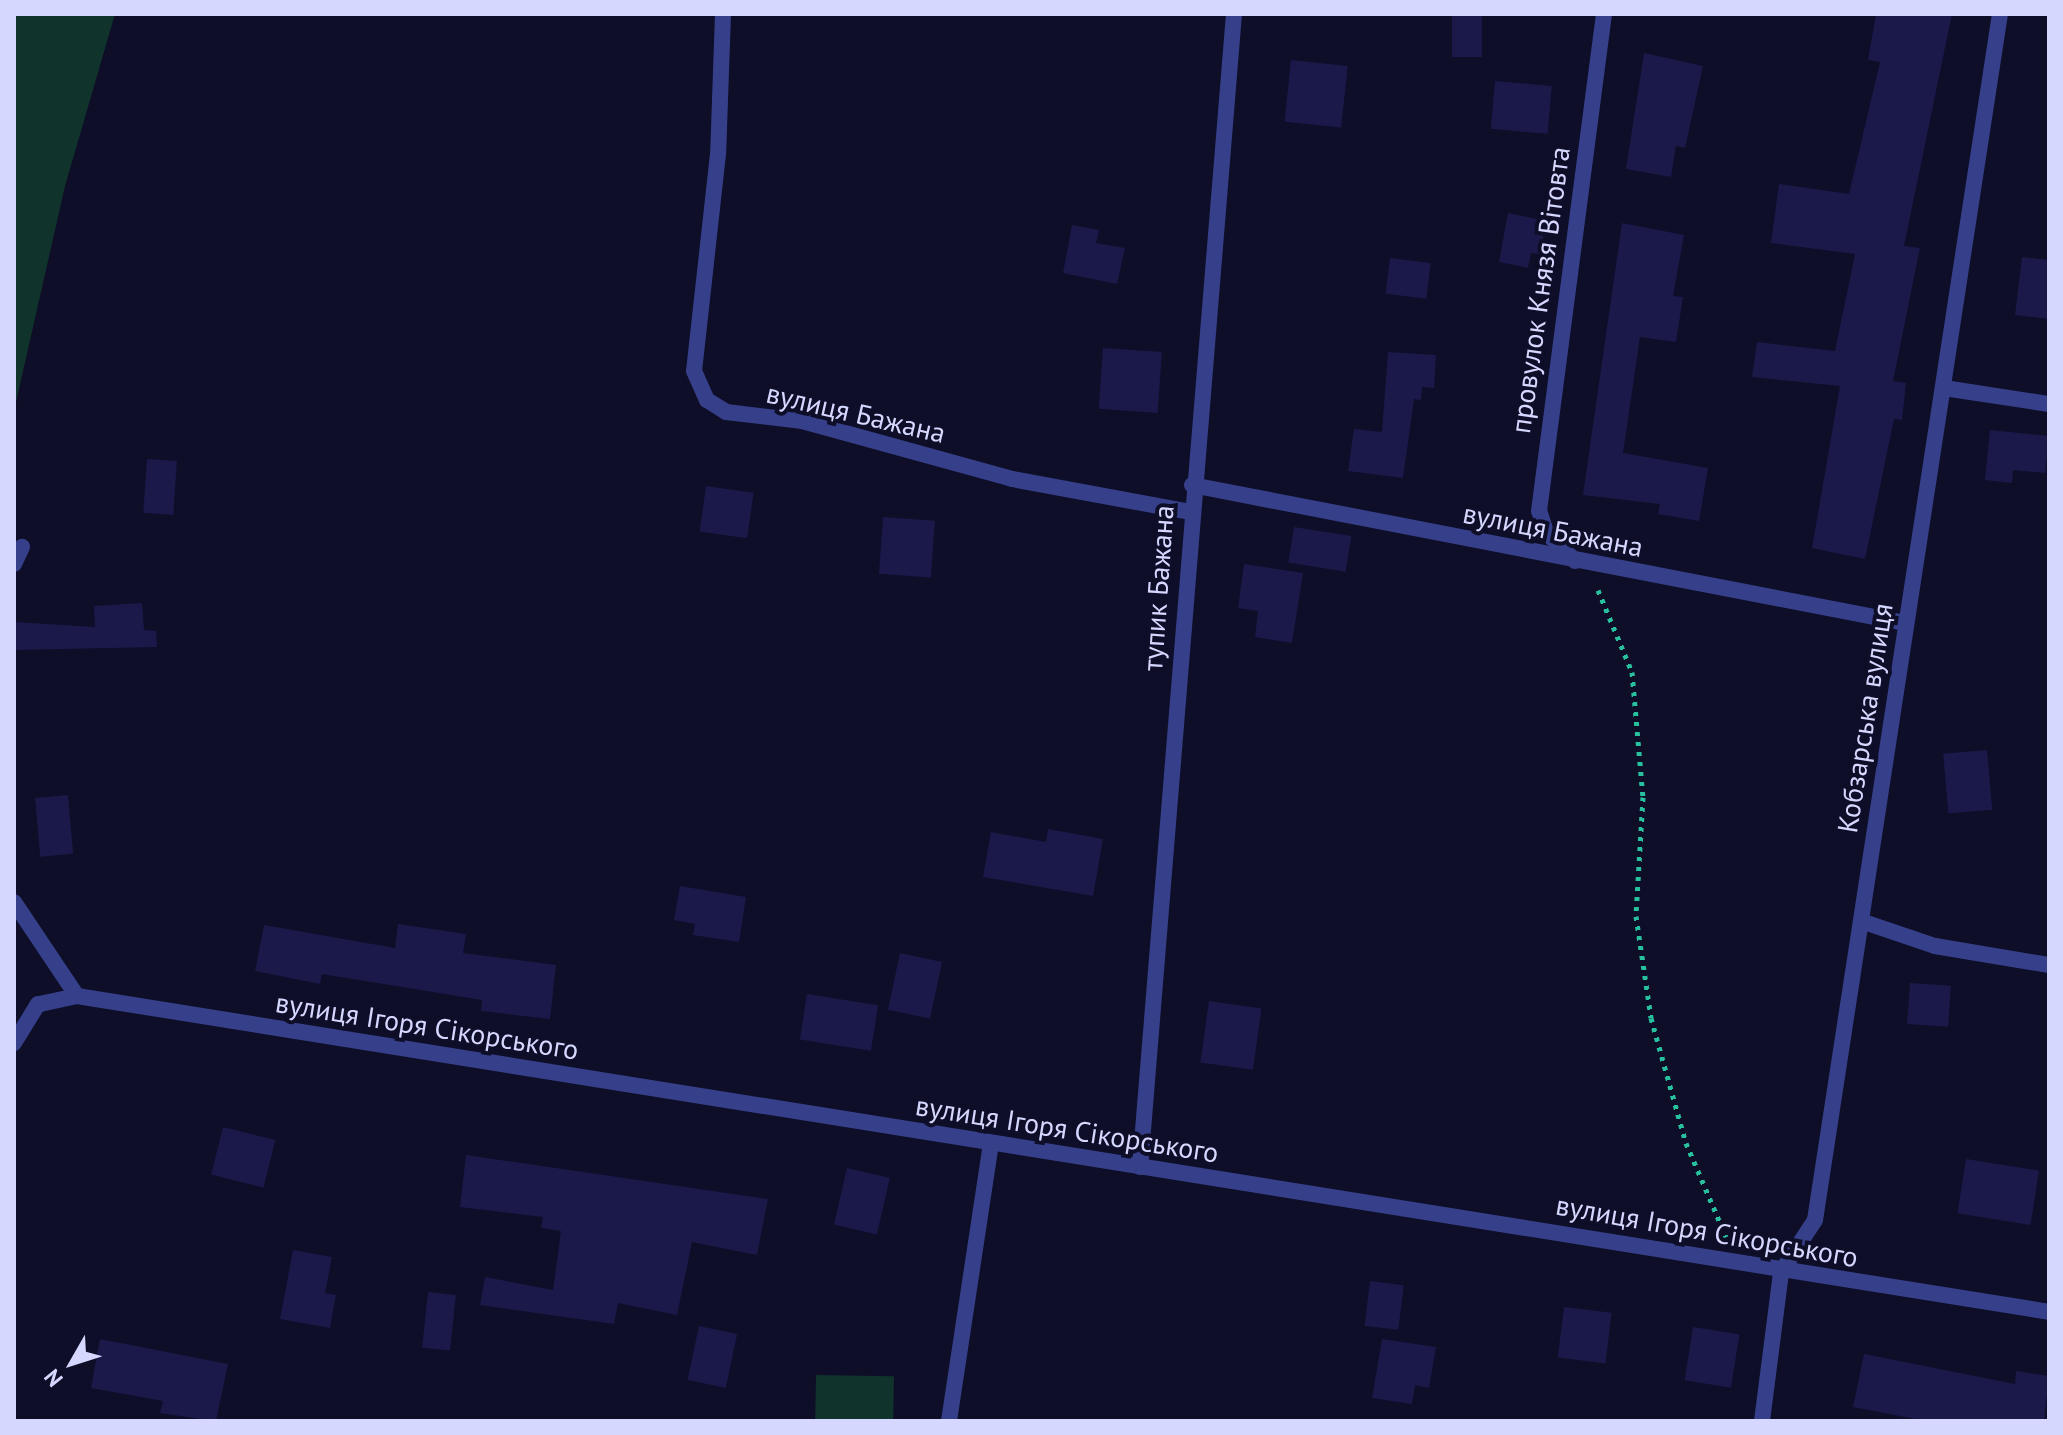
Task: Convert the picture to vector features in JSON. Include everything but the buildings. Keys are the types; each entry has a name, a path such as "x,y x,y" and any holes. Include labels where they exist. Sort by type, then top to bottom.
{"street":[{"name":"вулиця Бажана","path":"723,14 718,154 694,371 707,400 726,412 802,421 1012,479 1190,512"},
{"name":"тупик Бажана","path":"1140,1167 1192,485 1234,14"},
{"name":"провулок Князя Вітовта","path":"1575,561 1546,532 1539,511 1604,14"},
{"name":"Кобзарська вулиця","path":"1762,1421 1781,1272 1815,1220 2000,14"},
{"path":"1944,388 2049,404"},
{"name":"вулиця Бажана","path":"1192,485 1905,623"},
{"path":"14,564 22,547"},
{"path":"14,902 77,996 38,1004 14,1043"},
{"path":"1861,921 1935,946 2049,965"},
{"name":"вулиця Ігоря Сікорського","path":"77,996 1735,1260 1781,1272 2049,1312"},
{"path":"949,1421 991,1143"}],"path":[{"path":"1575,561 1610,606 1632,672 1643,797 1636,916 1651,1018 1686,1143 1735,1260"}],"green space":[{"path":"14,14 115,14 65,186 14,411"},
{"path":"816,1375 894,1376 893,1421 815,1421"}]}
